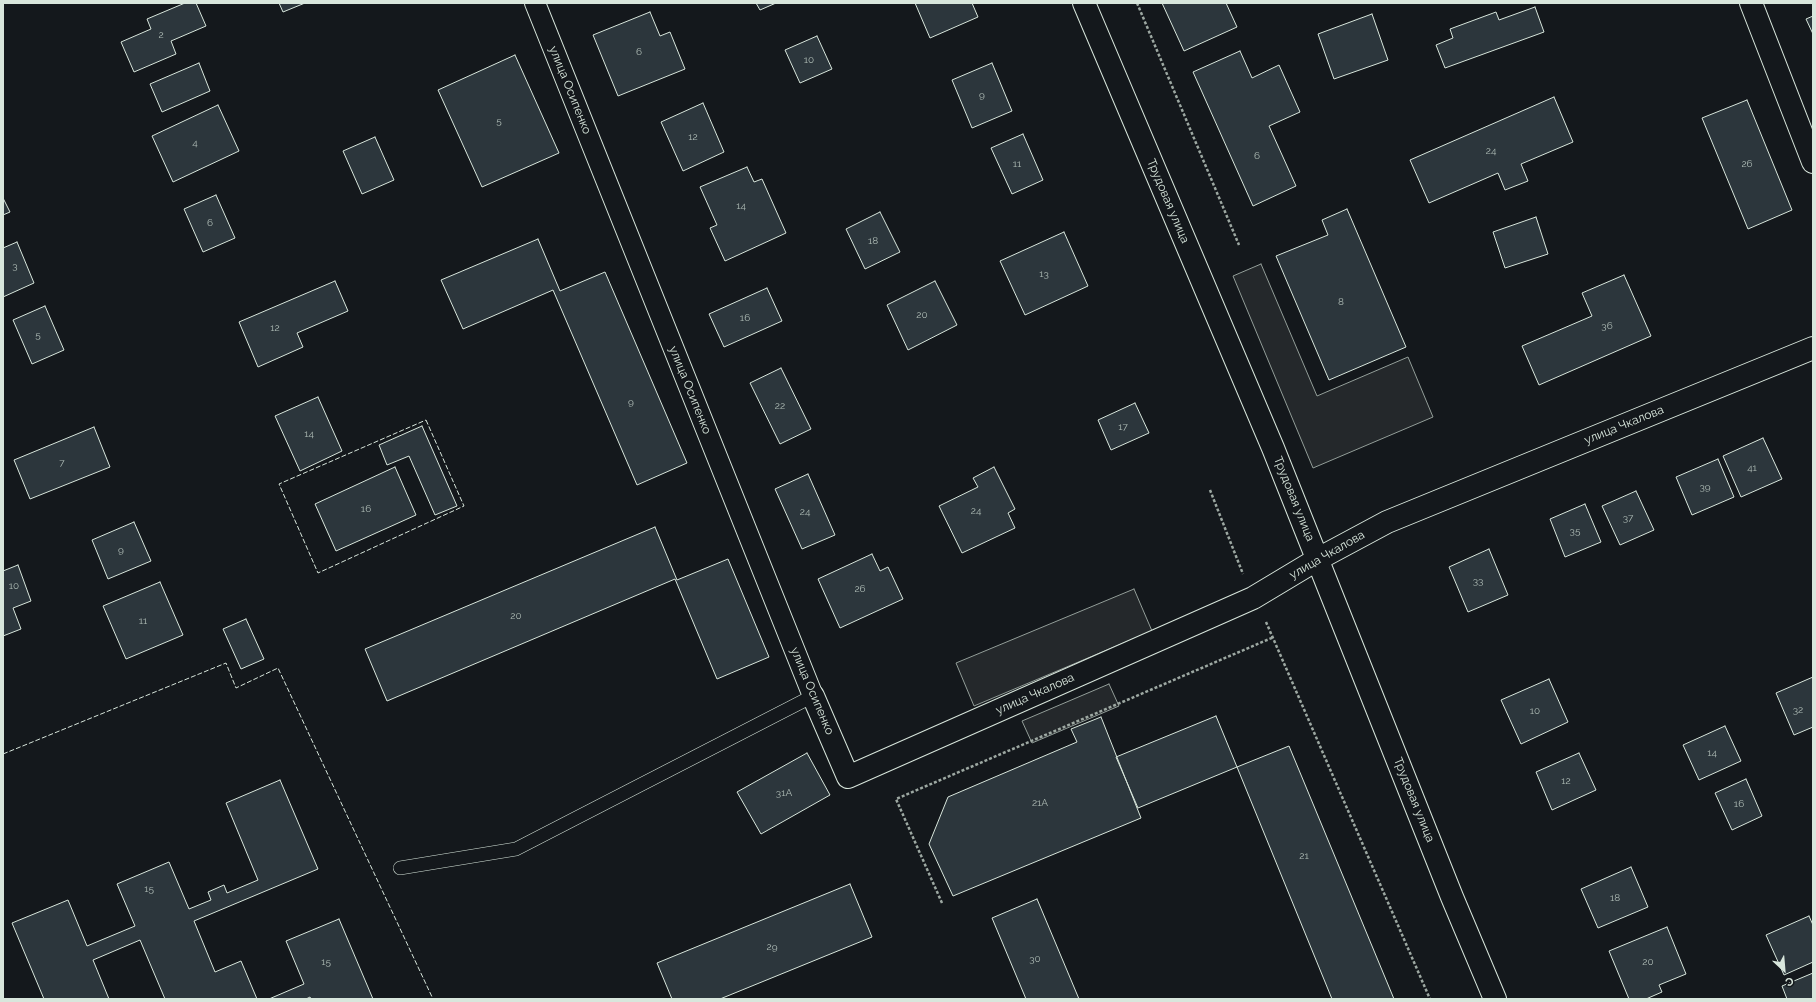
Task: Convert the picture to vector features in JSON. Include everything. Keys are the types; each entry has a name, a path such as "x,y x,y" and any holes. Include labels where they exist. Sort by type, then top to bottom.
{"street":[{"name":"улица Осипенко","path":"535,3 813,696 848,777"},
{"name":"Трудовая улица","path":"1084,3 1270,441 1449,890 1495,999"},
{"path":"1751,3 1813,162"},
{"name":"улица Чкалова","path":"848,777 1253,598 1318,559 1387,522 1813,348"}],"lane":[{"path":"400,868 516,849 813,696"}],"path":[{"path":"1137,3 1239,245"},
{"path":"1210,490 1253,598 1274,637 1430,999"},
{"path":"942,903 896,799 1274,637"}],"shaded area":[{"path":"1261,264 1317,396 1408,357 1433,417 1313,468 1233,276"},
{"path":"1134,589 1152,631 974,706 956,663"},
{"path":"1109,684 1119,706 1032,743 1022,721"}],"building":[{"path":"185,3 196,3 206,26 171,41 176,54 134,72 121,42 151,29 147,19"},
{"path":"279,3 305,3 283,12"},
{"path":"756,3 776,3 760,10"},
{"path":"915,3 972,3 978,17 930,38"},
{"path":"1162,3 1226,3 1237,27 1184,51"},
{"path":"1535,7 1544,32 1445,68 1436,45 1453,38 1450,29 1496,12 1499,20"},
{"path":"650,12 660,36 670,32 685,69 618,96 593,35"},
{"path":"1372,14 1388,60 1334,79 1318,34"},
{"path":"1813,16 1813,34 1806,19"},
{"path":"817,36 832,69 800,83 785,50"},
{"path":"1240,51 1252,78 1279,65 1300,112 1269,126 1296,186 1253,206 1193,72"},
{"path":"515,55 559,153 482,187 438,90"},
{"path":"199,63 210,91 162,112 150,84"},
{"path":"992,63 1012,111 972,128 952,80"},
{"path":"1554,97 1573,142 1521,164 1528,181 1505,190 1498,173 1429,203 1410,160"},
{"path":"1747,100 1792,210 1748,229 1702,118"},
{"path":"703,103 724,152 683,171 661,122"},
{"path":"218,105 239,151 173,182 152,136"},
{"path":"1023,134 1043,180 1012,194 991,148"},
{"path":"375,137 394,180 362,194 343,151"},
{"path":"747,167 754,182 762,179 786,233 725,261 710,228 717,225 700,187"},
{"path":"216,195 235,238 203,252 184,209"},
{"path":"3,198 10,212 3,215"},
{"path":"1347,209 1406,347 1329,380 1276,256 1328,235 1322,220"},
{"path":"880,212 900,252 865,269 846,229"},
{"path":"1536,217 1548,254 1505,268 1493,232"},
{"path":"1064,232 1088,286 1025,315 1000,261"},
{"path":"538,239 560,291 605,272 687,463 637,485 553,290 463,329 441,280"},
{"path":"17,242 34,283 3,297 3,248"},
{"path":"1624,275 1651,336 1539,385 1522,346 1592,316 1582,293"},
{"path":"335,281 348,311 297,333 303,347 258,367 239,322"},
{"path":"935,281 957,325 908,350 887,305"},
{"path":"767,288 782,321 724,347 709,314"},
{"path":"45,306 64,350 32,364 13,320"},
{"path":"781,368 811,429 780,444 750,383"},
{"path":"318,397 342,451 300,471 275,416"},
{"path":"1135,403 1149,433 1111,450 1098,420"},
{"path":"422,426 457,506 435,515 409,456 387,465 379,445"},
{"path":"94,427 110,467 30,499 14,460"},
{"path":"1763,438 1782,479 1741,497 1723,456"},
{"path":"1718,459 1734,497 1692,515 1676,477"},
{"path":"395,467 416,515 336,551 315,504"},
{"path":"994,467 1015,509 1008,513 1015,528 962,553 939,506 978,487 973,478"},
{"path":"808,474 835,535 802,549 775,489"},
{"path":"1636,491 1654,530 1620,545 1602,506"},
{"path":"1585,504 1601,542 1565,557 1550,519"},
{"path":"134,522 151,561 108,579 92,540"},
{"path":"655,527 677,580 728,559 769,657 717,679 675,579 387,701 365,649"},
{"path":"1489,549 1508,595 1468,612 1449,567"},
{"path":"872,554 880,571 888,567 903,599 840,628 818,579"},
{"path":"18,565 31,601 13,608 21,629 3,636 3,571"},
{"path":"160,582 183,635 126,659 103,606"},
{"path":"246,619 264,659 241,669 223,629"},
{"path":"1813,677 1813,727 1794,735 1776,693"},
{"path":"1549,679 1568,722 1521,744 1501,700"},
{"path":"1216,716 1237,767 1138,808 1116,757"},
{"path":"1101,717 1141,818 953,896 929,844 948,797 1077,742 1071,729"},
{"path":"1725,726 1741,761 1699,780 1683,745"},
{"path":"1289,746 1394,999 1332,999 1237,767"},
{"path":"807,753 830,795 761,834 737,792"},
{"path":"1579,753 1596,790 1552,810 1536,772"},
{"path":"1746,779 1762,816 1732,830 1715,793"},
{"path":"280,780 318,869 194,921 215,972 241,961 257,999 165,999 140,940 93,960 109,999 44,999 12,923 68,900 87,946 135,926 117,884 169,862 189,909 211,900 208,892 224,885 227,893 258,880 226,803"},
{"path":"1631,867 1648,907 1598,928 1581,889"},
{"path":"850,884 872,937 720,999 672,999 657,963"},
{"path":"1037,899 1079,999 1026,999 992,918"},
{"path":"1809,916 1813,925 1813,962 1784,975 1766,935"},
{"path":"339,919 373,999 311,999 310,997 306,999 269,999 304,984 286,941"},
{"path":"1667,927 1686,974 1659,985 1662,992 1646,999 1629,999 1609,951"},
{"path":"1813,973 1813,999 1787,999 1782,986"}],"fence":[{"path":"426,420 464,506 318,573 279,484 426,420"},
{"path":"3,754 226,663 236,688 278,668 433,999"}]}
